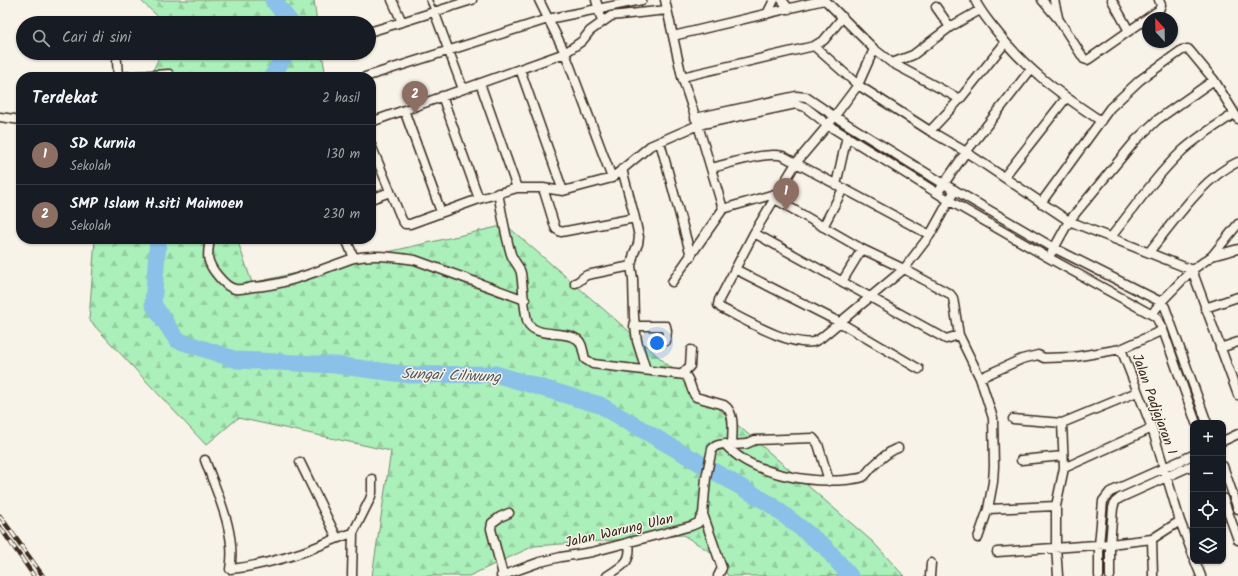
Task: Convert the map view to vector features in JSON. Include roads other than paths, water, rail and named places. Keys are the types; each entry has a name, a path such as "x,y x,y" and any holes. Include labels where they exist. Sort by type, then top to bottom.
{"street":[{"path":"392,0 402,22"},
{"path":"376,30 472,0"},
{"path":"539,0 565,53 612,178"},
{"path":"596,0 602,22"},
{"path":"376,73 548,19 598,9 606,3 642,0"},
{"path":"665,0 682,77 723,209"},
{"path":"767,14 774,0"},
{"path":"782,0 789,9"},
{"path":"673,36 824,0 874,50 892,63 960,99"},
{"path":"975,0 980,10 1005,43 1031,69 1066,98 1101,121"},
{"path":"1042,0 1059,20 1086,60 1159,10 1161,5 1159,0"},
{"path":"1054,0 1059,20"},
{"path":"1112,0 1129,31"},
{"path":"606,3 611,16"},
{"path":"936,7 950,28"},
{"path":"376,120 565,53 582,41 590,31 611,16 667,10"},
{"path":"892,63 913,55 950,28 980,10"},
{"path":"434,12 463,89"},
{"path":"682,77 814,46 824,40 843,18"},
{"path":"930,132 960,99 1005,43"},
{"path":"814,46 858,85 930,132 966,152 1069,221 1192,270 1237,391"},
{"path":"1041,203 1110,108 1150,73 1182,50 1188,49 1214,80 1236,117 1195,140 1173,160 1161,172 1111,237"},
{"path":"874,50 858,85 828,125 796,163 754,232 719,300 718,305 721,308 779,336 799,341 813,342 822,338 839,322 872,297 904,269 930,235 955,190"},
{"path":"117,61 118,72"},
{"path":"520,69 564,191"},
{"path":"938,193 966,152 1031,69"},
{"path":"1049,258 1069,221 1147,128 1214,80"},
{"path":"480,83 517,188"},
{"path":"442,96 479,199"},
{"path":"376,157 402,220 405,224 415,223 441,212 517,188 543,188 564,191 612,178 646,148 660,142 696,121 800,96 806,97 944,184 1054,248 1161,302 1165,306 1206,420"},
{"path":"1004,177 1066,98"},
{"path":"696,121 796,104 805,107 828,125 950,201 1049,258 1152,314 1156,317 1163,330 1195,420"},
{"path":"404,110 441,212"},
{"path":"0,117 16,119"},
{"path":"823,227 839,187 847,136"},
{"path":"660,142 691,256"},
{"path":"711,168 772,154 783,156 930,235"},
{"path":"1149,252 1206,186 1216,176 1238,162"},
{"path":"622,170 636,218 638,244 631,266 633,279 634,326 637,342 646,370"},
{"path":"543,188 555,227 561,232 636,218"},
{"path":"376,196 390,192"},
{"path":"498,193 510,251 514,261 520,268 528,324 533,329 577,339 581,343 585,359 588,362 601,365 682,374 688,377 696,397 724,405 728,408 732,416 729,444 731,451 740,458 757,466 808,480 829,481 863,477 891,450 898,448"},
{"path":"672,282 723,209 777,196 823,227 862,249 904,269 950,294 953,298 959,335 980,378 993,418 993,482 988,509 978,538"},
{"path":"1152,314 1161,302 1192,270 1212,256 1238,224"},
{"path":"754,232 843,280 946,339 959,335"},
{"path":"209,244 208,254 211,267 220,279 234,289 273,285 354,258 364,256 380,256 415,260 525,300"},
{"path":"348,244 354,258"},
{"path":"843,280 862,249"},
{"path":"1212,256 1238,249"},
{"path":"575,284 587,275 631,266"},
{"path":"735,269 839,322 919,369"},
{"path":"1205,308 1238,297"},
{"path":"634,326 666,326 666,341"},
{"path":"980,378 1022,359 1038,355 1044,358 1059,358 1121,349 1163,330"},
{"path":"1220,348 1238,342"},
{"name":"Jalan Padjajaran I","path":"1121,349 1152,428 1180,521 1190,547"},
{"path":"682,374 690,366 691,350"},
{"path":"1012,419 1062,423 1137,392"},
{"path":"1058,576 1056,506 1064,468 1062,423"},
{"path":"1064,468 1152,428"},
{"path":"1226,440 1238,434"},
{"path":"718,576 722,568 702,514 706,478 713,447 721,444 746,444 755,440 813,438 818,444 829,481"},
{"path":"1021,460 1063,456"},
{"path":"1099,576 1099,545 1102,501 1110,492 1191,456"},
{"path":"206,460 226,520 231,543 232,558 230,573"},
{"path":"300,462 337,538"},
{"path":"1110,576 1110,544 1113,508 1115,502 1120,498 1190,466"},
{"path":"1226,475 1238,509"},
{"path":"352,576 353,533 370,499 372,493 372,479"},
{"path":"988,509 1056,506"},
{"path":"1226,506 1238,540"},
{"path":"502,576 491,528 492,523 509,513"},
{"name":"Jalan Warung Ulan","path":"502,576 540,562 592,552 695,524 700,521 702,514"},
{"path":"997,552 1152,540 1180,521"},
{"path":"230,573 240,568 302,552 353,533"},
{"path":"1152,540 1152,576"},
{"path":"607,576 628,560 630,552 629,542"},
{"path":"930,576 931,563"},
{"path":"1196,564 1201,576"}],"lane":[{"path":"429,0 434,12"}],"waterway":[{"name":"Sungai Ciliwung","path":"273,0 286,16"},
{"name":"Sungai Ciliwung","path":"275,72 282,60"},
{"name":"Sungai Ciliwung","path":"158,244 153,304 177,340 237,360 335,365 410,375 495,374 600,405 770,504 825,547 850,576"}],"railway":[{"path":"0,516 43,576"},
{"path":"0,527 34,576"}],"place":[{"name":"SMP Islam H.siti Maimoen","path":"415,114"},
{"name":"SD Kurnia","path":"786,211"}]}
